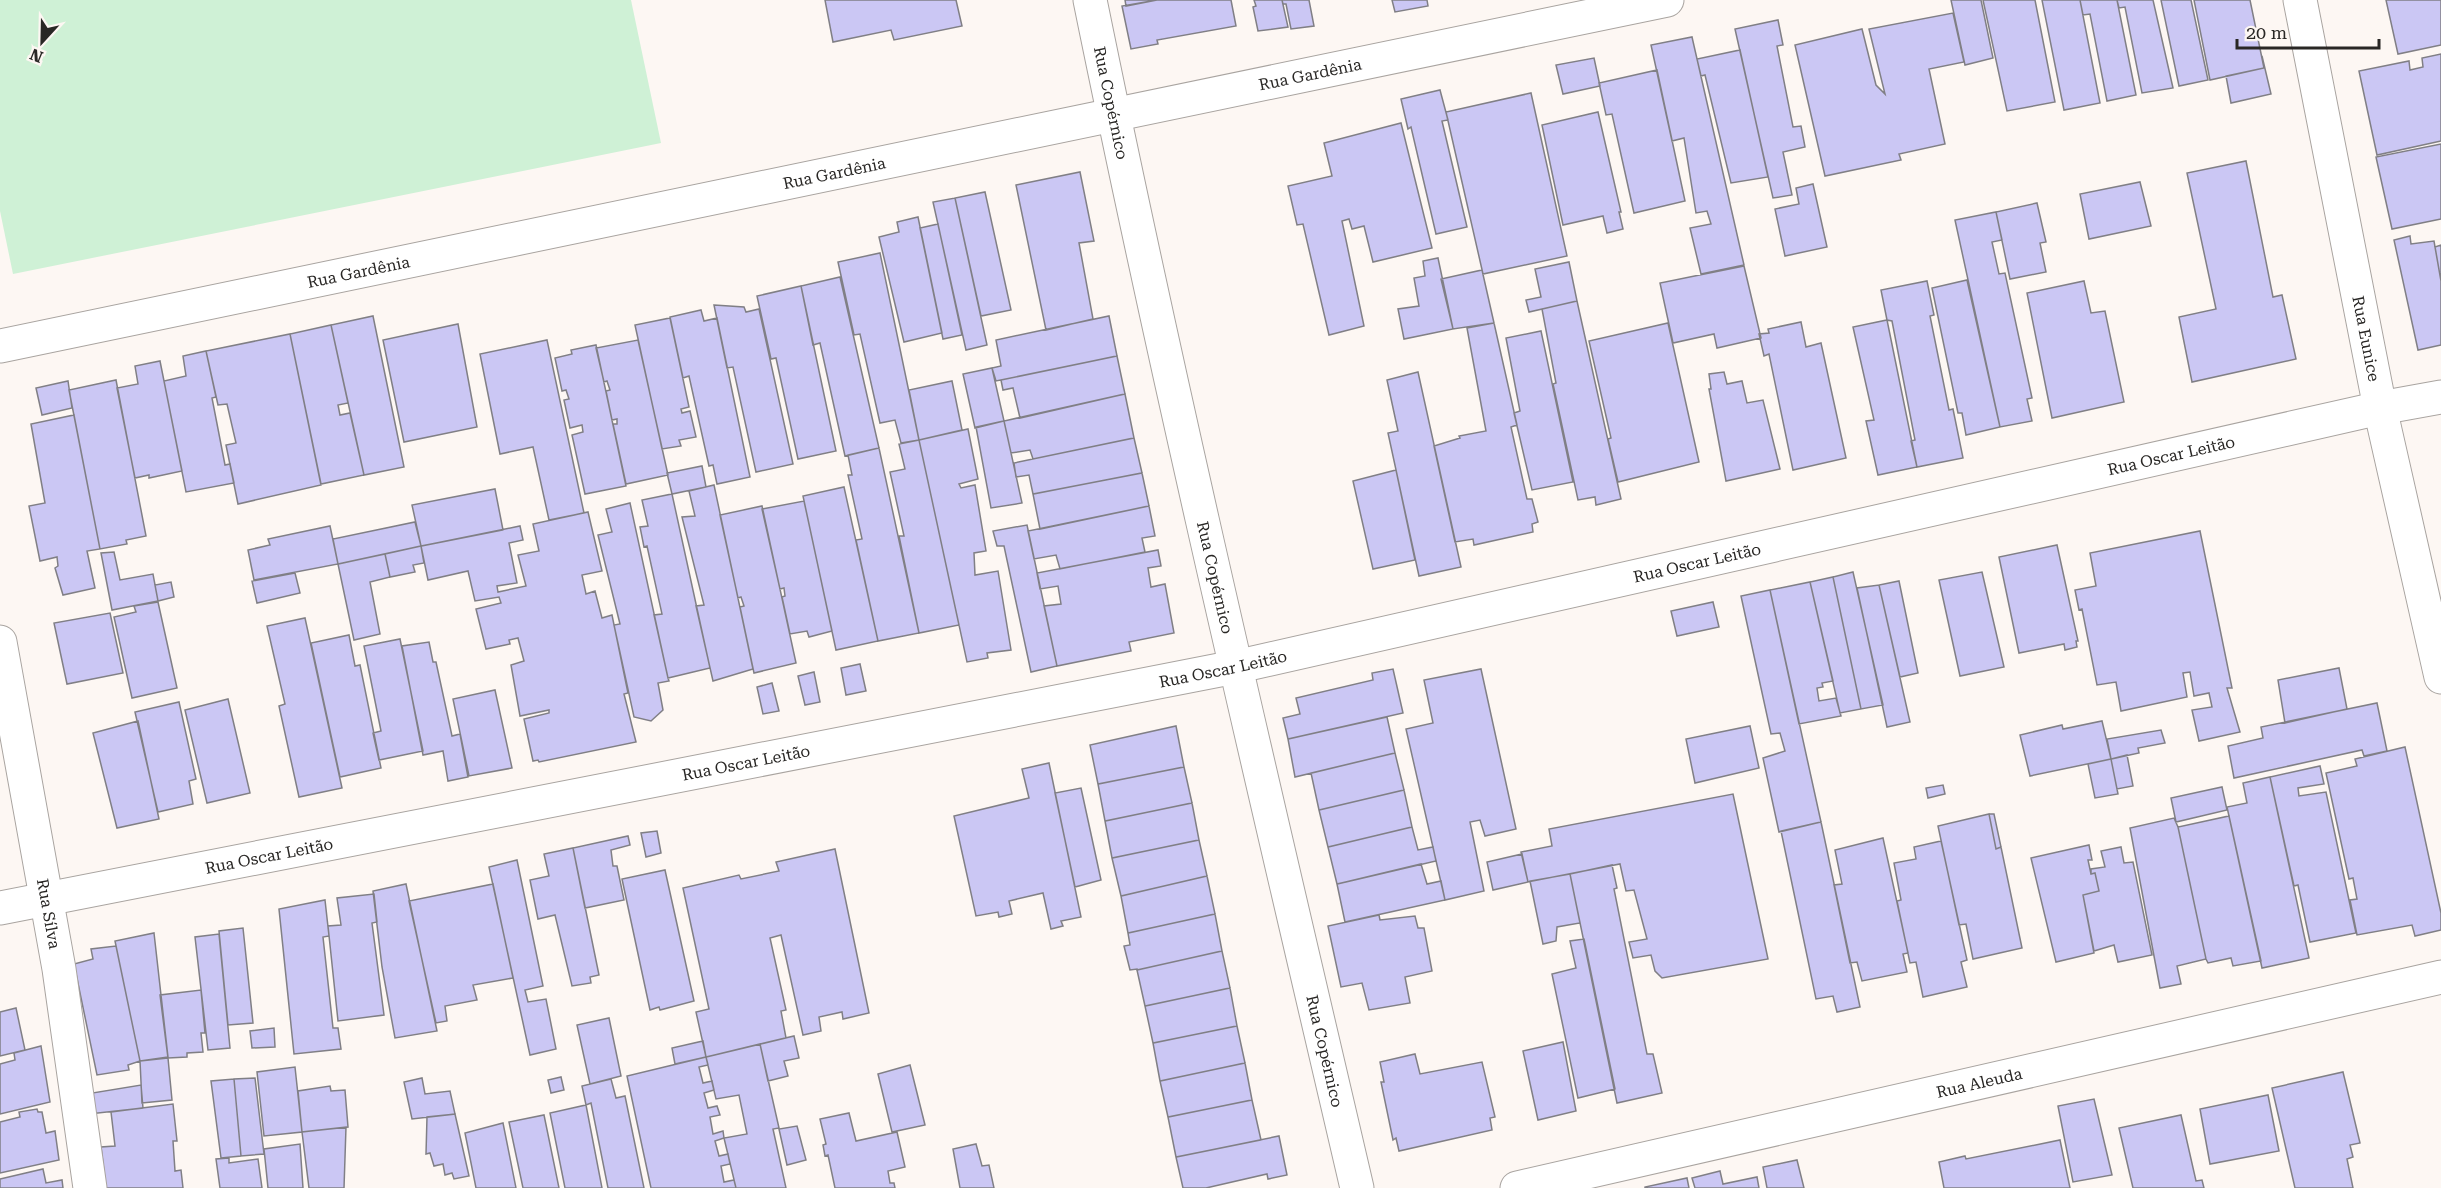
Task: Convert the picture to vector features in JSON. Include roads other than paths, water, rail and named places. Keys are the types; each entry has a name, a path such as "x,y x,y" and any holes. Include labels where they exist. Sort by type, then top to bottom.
{"street":[{"name":"Rua Copérnico","path":"1090,0 1113,115 1235,666 1357,1188"},
{"name":"Rua Gardênia","path":"0,346 1667,0"},
{"name":"Rua Eunice","path":"2300,0 2380,408 2441,677"},
{"name":"Rua Oscar Leitão","path":"0,908 1235,666 2380,408 2441,397"},
{"name":"Rua Sílva","path":"0,642 47,897 90,1188"},
{"name":"Rua Aleuda","path":"1518,1188 2441,977"}]}
